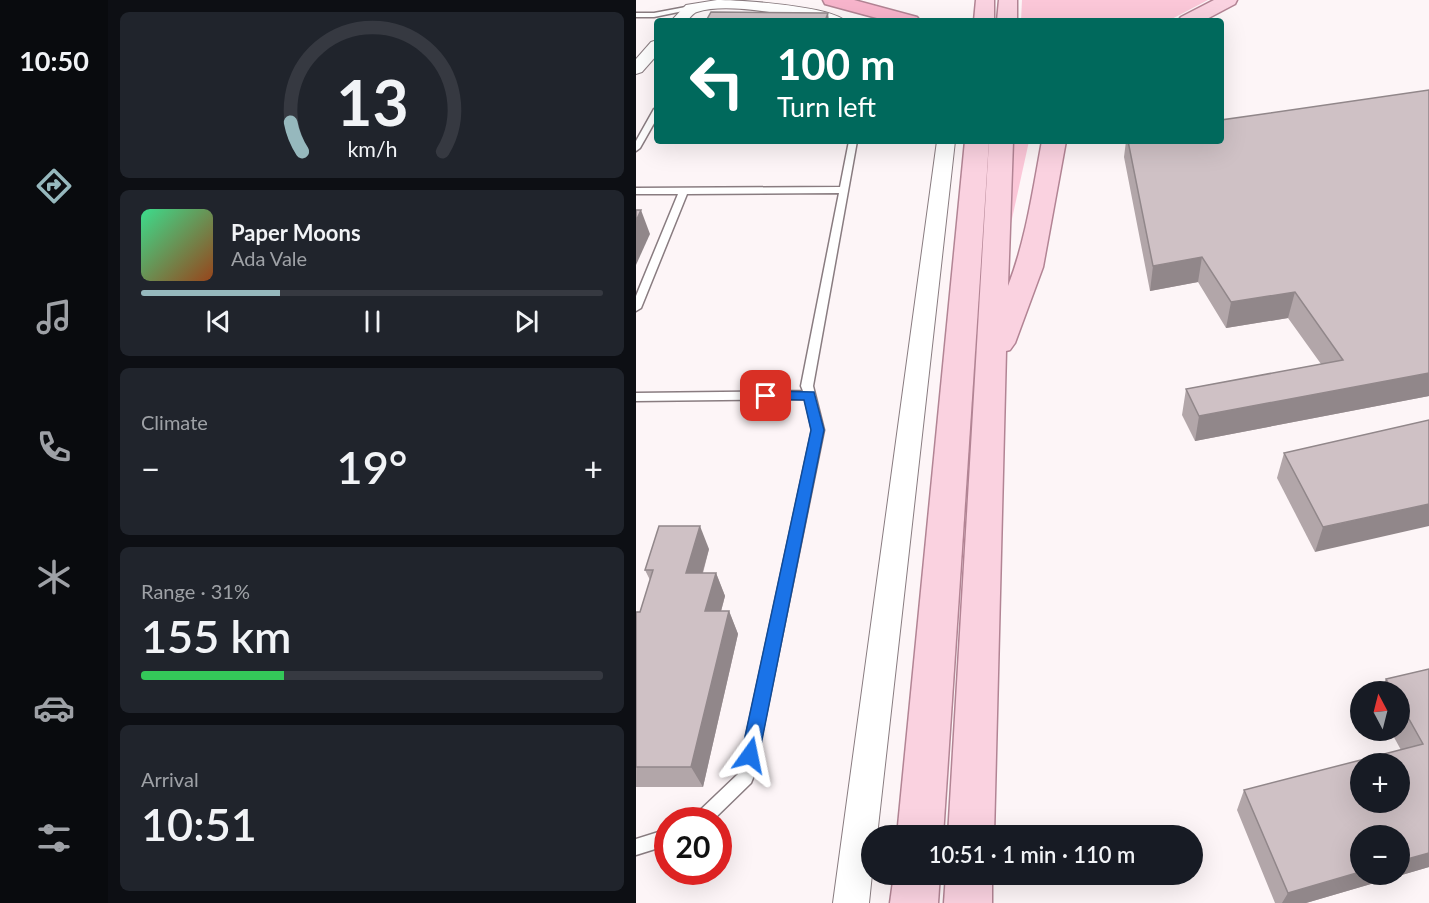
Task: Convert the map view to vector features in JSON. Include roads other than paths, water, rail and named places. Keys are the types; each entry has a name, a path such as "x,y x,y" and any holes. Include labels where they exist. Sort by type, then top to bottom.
{"highway":[{"path":"832,0 899,18"}],"main road":[{"path":"984,18 985,0"},
{"path":"1007,18 1008,0"},
{"path":"1194,18 1228,0"},
{"path":"921,825 977,144"},
{"path":"971,825 989,369 1001,144"},
{"path":"989,369 1029,267 1053,144"},
{"path":"914,903 916,885"},
{"path":"968,903 969,885"}],"street":[{"path":"682,18 691,8 734,2 828,18"},
{"path":"636,69 654,48"},
{"path":"851,903 946,144"}],"lane":[{"path":"636,7 691,8"},
{"path":"636,15 654,15 691,8"},
{"path":"636,148 654,116"},
{"path":"715,807 745,778 818,430 807,386 852,144"},
{"path":"636,308 684,190"},
{"path":"636,191 844,190"},
{"path":"636,397 809,395"},
{"path":"636,848 654,842"}]}
